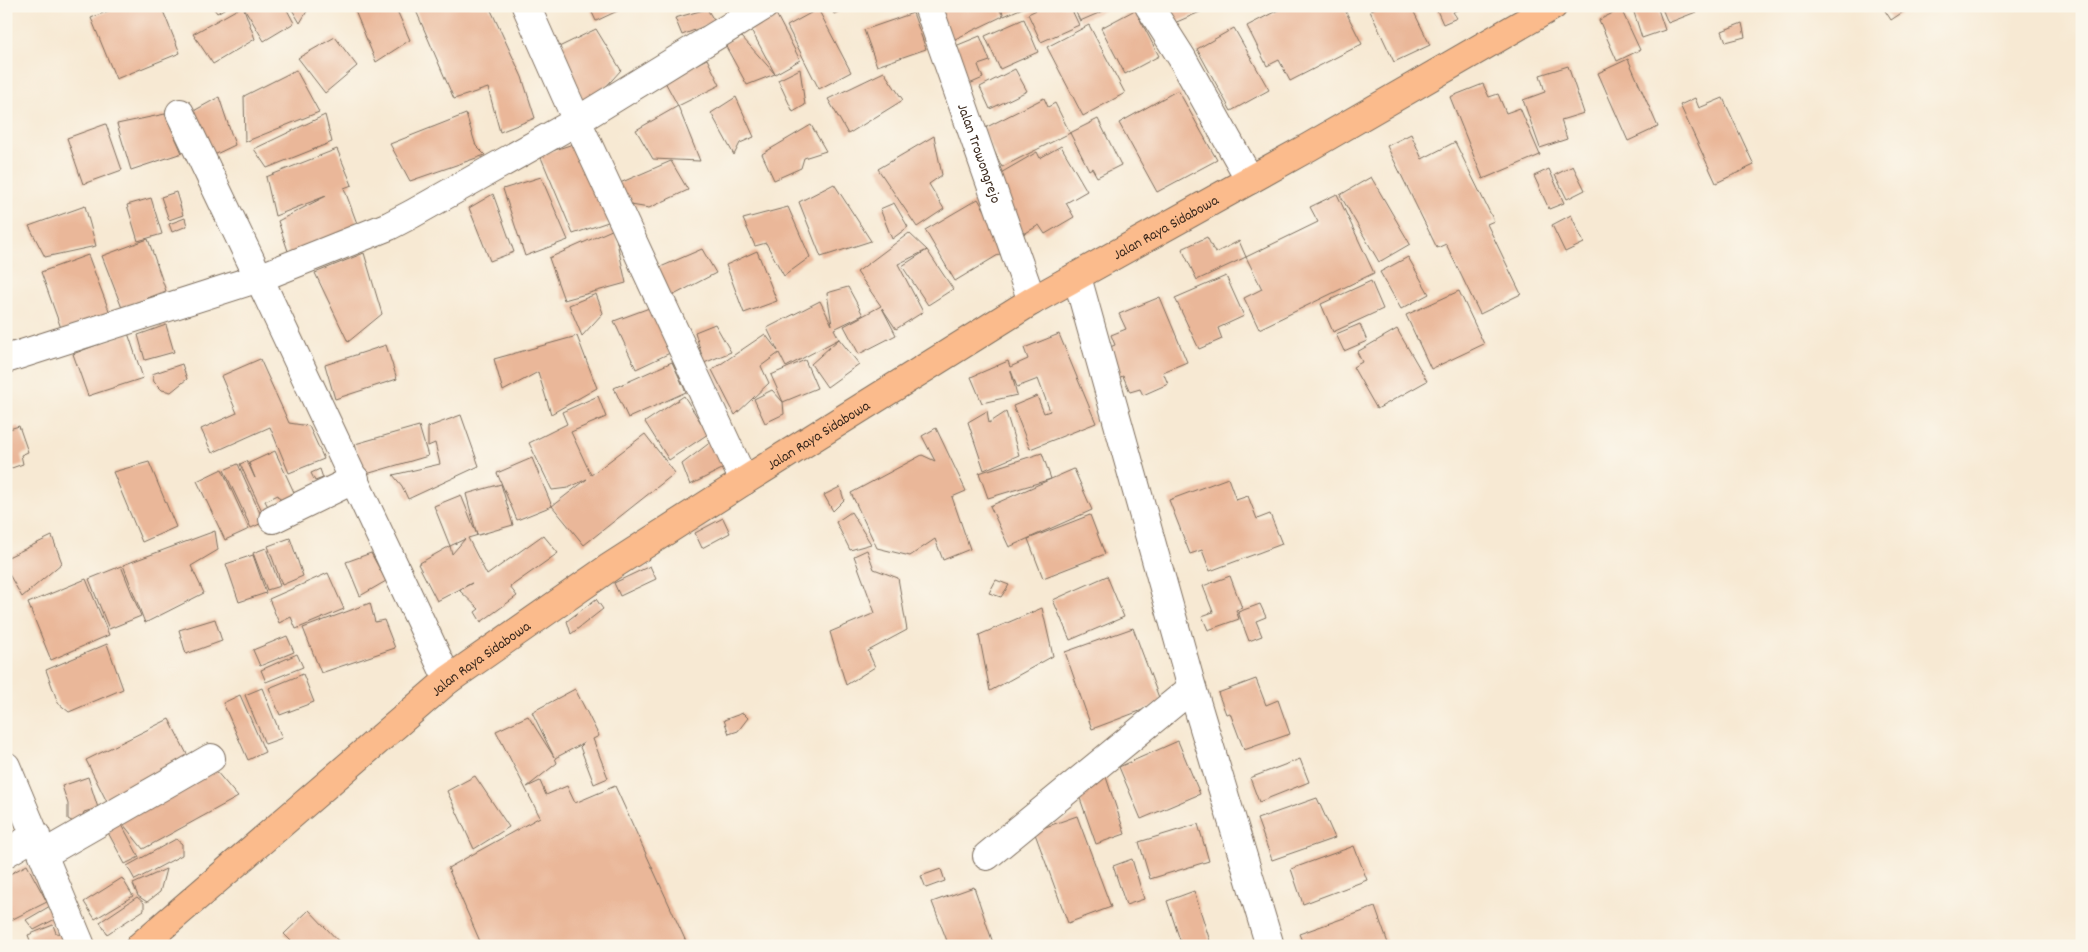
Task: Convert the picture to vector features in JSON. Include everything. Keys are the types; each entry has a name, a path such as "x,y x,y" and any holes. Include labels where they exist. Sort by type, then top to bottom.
{"highway":[{"name":"Jalan Raya Sidabowa","path":"140,946 448,680 610,567 1032,301 1250,180 1553,6"}],"street":[{"path":"526,6 576,122 744,481"},
{"path":"6,359 259,278 389,226 576,122 764,6"},
{"name":"Jalan Trowongrejo","path":"928,6 1032,301"},
{"path":"1149,6 1182,58 1250,180"},
{"path":"180,113 355,479 448,680"},
{"path":"1077,277 1192,688 1270,946"},
{"path":"273,519 355,479"},
{"path":"987,856 1192,688"},
{"path":"6,853 40,844 211,758"},
{"path":"6,766 81,946"}],"building":[{"path":"120,6 161,6 180,53 116,79 91,18"},
{"path":"212,6 229,6 217,13"},
{"path":"243,6 255,39 213,64 193,34"},
{"path":"243,6 285,6 294,23 264,41"},
{"path":"290,6 310,6 300,23"},
{"path":"353,6 395,6 410,40 376,62"},
{"path":"414,6 489,6 522,77 535,118 500,132 488,88 454,99"},
{"path":"589,6 628,6 596,21"},
{"path":"673,6 691,6 677,12"},
{"path":"830,6 850,6 834,14"},
{"path":"936,6 998,6 1003,16 953,40"},
{"path":"1000,6 1027,6 1004,16"},
{"path":"1045,6 1070,6 1079,25 1041,42 1028,14"},
{"path":"1073,6 1115,6 1080,21"},
{"path":"1165,6 1214,6 1172,24"},
{"path":"1286,6 1343,6 1362,44 1290,81 1279,60 1267,66 1247,26"},
{"path":"1379,6 1411,6 1430,45 1394,62 1370,11"},
{"path":"1435,6 1465,6 1453,12 1457,18 1443,24"},
{"path":"1632,6 1657,6 1665,30 1642,38"},
{"path":"1661,6 1694,6 1696,12 1668,23"},
{"path":"1882,6 1912,6 1891,20"},
{"path":"707,9 715,22 682,35 675,18"},
{"path":"818,9 851,72 819,89 787,26"},
{"path":"1621,9 1640,50 1617,61 1599,20"},
{"path":"774,10 800,60 775,74 748,24"},
{"path":"1135,10 1159,56 1125,74 1101,28"},
{"path":"913,13 926,49 877,66 864,30"},
{"path":"1024,19 1038,52 1000,69 985,36"},
{"path":"1742,23 1745,37 1726,42 1722,31"},
{"path":"1089,25 1125,93 1083,116 1047,47"},
{"path":"1234,28 1269,90 1231,111 1197,49"},
{"path":"596,29 621,70 586,109 559,47"},
{"path":"980,36 990,61 978,65 983,78 967,85 953,47"},
{"path":"335,37 357,66 325,93 298,58"},
{"path":"742,37 775,74 747,85 724,43"},
{"path":"707,59 720,85 678,106 664,80"},
{"path":"1628,59 1658,127 1628,141 1598,73"},
{"path":"1568,66 1584,113 1561,120 1567,139 1540,148 1523,100 1545,92 1540,75"},
{"path":"800,69 805,105 793,112 778,80"},
{"path":"1015,69 1027,91 990,109 980,87"},
{"path":"296,70 319,112 245,142 244,96"},
{"path":"884,72 903,100 848,134 828,99"},
{"path":"1483,84 1489,97 1498,94 1506,113 1520,108 1540,155 1483,179 1450,97"},
{"path":"1178,90 1217,160 1157,192 1119,123"},
{"path":"219,97 235,145 210,157 190,113"},
{"path":"736,97 754,137 740,143 734,155 711,113"},
{"path":"1044,98 1048,107 1055,103 1070,133 1002,167 983,129"},
{"path":"1695,98 1699,108 1723,98 1754,165 1716,183 1680,105"},
{"path":"678,106 700,161 653,159 636,130"},
{"path":"165,114 182,153 131,170 117,124"},
{"path":"466,114 476,146 485,155 410,181 390,144"},
{"path":"325,115 332,142 267,168 254,149"},
{"path":"1098,119 1121,165 1097,177 1092,168 1089,170 1070,133"},
{"path":"106,124 122,170 83,184 67,138"},
{"path":"811,125 826,151 804,158 801,168 774,180 762,154"},
{"path":"1411,134 1422,159 1455,142 1494,221 1487,224 1521,294 1480,314 1446,244 1437,248 1387,146"},
{"path":"934,136 942,175 929,184 944,209 917,227 878,169"},
{"path":"576,143 611,221 573,234 540,155"},
{"path":"1061,146 1087,191 1066,203 1074,217 1045,234 1039,225 1024,234 992,178 1037,152 1040,158"},
{"path":"337,149 352,185 344,188 359,229 290,257 278,221 326,196 275,216 266,177"},
{"path":"671,161 688,190 649,208 631,205 613,186"},
{"path":"1573,166 1585,190 1567,199 1555,175"},
{"path":"1549,169 1564,203 1549,209 1534,176"},
{"path":"541,177 568,240 525,256 503,189"},
{"path":"1371,177 1410,244 1379,262 1340,195"},
{"path":"834,184 871,241 821,257 799,202"},
{"path":"176,192 183,215 169,220 161,197"},
{"path":"493,194 514,252 490,261 469,208"},
{"path":"1337,194 1374,273 1259,329 1244,298 1262,289 1246,257 1318,222 1310,207"},
{"path":"151,198 162,234 138,241 127,205"},
{"path":"978,199 1008,249 955,281 925,230"},
{"path":"894,203 908,227 892,239 880,209"},
{"path":"85,206 96,246 45,257 29,226"},
{"path":"788,207 810,257 784,276 766,243 755,246 743,219"},
{"path":"1571,215 1584,243 1565,252 1552,225"},
{"path":"185,218 187,226 172,232 169,224"},
{"path":"614,229 626,283 564,300 549,258"},
{"path":"909,233 927,250 898,264 923,312 896,329 882,308 896,335 859,354 844,326 881,306 857,272"},
{"path":"1207,237 1215,253 1239,241 1246,257 1197,280 1182,249"},
{"path":"148,239 166,291 122,308 102,256"},
{"path":"702,249 716,273 670,297 656,269"},
{"path":"927,250 953,289 928,305 902,266"},
{"path":"757,251 777,301 744,313 726,265"},
{"path":"364,253 382,314 348,342 315,273"},
{"path":"88,255 110,313 62,331 41,272"},
{"path":"1408,257 1429,294 1401,309 1380,272"},
{"path":"1226,276 1244,316 1218,328 1222,339 1199,349 1175,298"},
{"path":"1371,281 1383,309 1333,332 1321,304"},
{"path":"848,287 863,315 834,329 839,339 786,367 779,353 761,366 769,383 735,415 712,370 765,334 778,351 767,328 820,301 832,325 827,293"},
{"path":"1459,291 1484,344 1431,369 1406,315"},
{"path":"596,294 603,313 582,336 569,305"},
{"path":"1160,297 1187,362 1163,372 1168,384 1143,395 1140,389 1130,392 1123,376 1115,379 1103,350 1115,345 1111,335 1126,329 1119,314"},
{"path":"652,307 670,353 636,369 614,321"},
{"path":"715,324 731,352 704,363 695,332"},
{"path":"1360,324 1367,341 1344,351 1336,334"},
{"path":"166,325 174,352 145,360 138,335"},
{"path":"1397,329 1427,381 1377,409 1353,367 1362,362 1357,352"},
{"path":"128,333 143,378 88,396 73,354"},
{"path":"1059,334 1096,423 1030,449 1013,406 1037,396 1044,413 1050,411 1038,379 1017,387 1011,371 1017,395 982,403 971,377 1008,361 1010,367 1028,359 1024,348"},
{"path":"577,336 597,388 551,414 538,372 503,391 494,359"},
{"path":"839,339 859,364 827,387 811,364"},
{"path":"386,345 397,379 335,399 325,365"},
{"path":"260,359 289,423 309,426 324,459 289,473 270,427 212,453 201,429 237,413 221,376"},
{"path":"805,360 817,388 783,402 771,375"},
{"path":"672,362 686,392 628,418 614,388"},
{"path":"182,364 187,379 171,392 162,390 154,382 152,374"},
{"path":"772,390 783,402 784,414 765,423 754,399"},
{"path":"598,396 606,417 571,432 591,475 645,434 675,473 584,545 552,506 587,479 568,488 552,490 529,443 567,424 562,412"},
{"path":"684,396 708,434 669,460 645,422"},
{"path":"987,411 989,423 1006,412 1019,455 984,470 968,422"},
{"path":"461,415 479,466 408,499 402,486 393,475 440,464 435,443 428,446 428,427"},
{"path":"19,426 28,452 21,455 23,464 6,470 6,430"},
{"path":"419,426 428,456 363,475 355,444"},
{"path":"936,428 966,491 952,497 970,549 943,560 935,539 910,556 877,548 851,493 922,455 935,461 922,436"},
{"path":"712,441 728,466 690,485 682,464"},
{"path":"275,451 298,501 284,507 278,495 265,501 271,512 264,515 240,464 247,461 255,478 249,463"},
{"path":"1042,453 1051,479 988,498 979,473"},
{"path":"532,458 552,506 517,520 497,473"},
{"path":"149,462 176,527 142,542 113,472"},
{"path":"238,464 264,522 251,528 224,470"},
{"path":"222,469 249,529 225,540 197,481"},
{"path":"320,469 323,478 315,481 311,473"},
{"path":"1074,469 1092,510 1009,547 990,506"},
{"path":"1228,478 1236,500 1248,496 1257,519 1270,514 1282,544 1210,571 1202,550 1190,554 1169,500"},
{"path":"501,484 513,525 468,538 487,575 543,535 558,553 510,587 517,596 481,622 475,612 479,609 459,590 472,583 437,601 418,564 450,546 434,506 461,495 477,535 466,494","holes":["465,539 452,554 450,546"]},
{"path":"840,487 844,500 833,511 824,495"},
{"path":"851,512 871,544 850,550 836,522"},
{"path":"1090,515 1105,554 1043,578 1028,539"},
{"path":"723,518 730,533 702,548 695,533"},
{"path":"215,531 218,550 191,566 204,593 145,623 123,565"},
{"path":"52,536 62,563 22,597 6,569 6,558"},
{"path":"290,538 303,576 282,585 268,546"},
{"path":"266,548 280,586 267,590 253,553"},
{"path":"867,550 874,569 898,578 907,630 868,651 875,667 846,685 830,632 875,613 854,556"},
{"path":"371,553 386,581 360,596 346,562"},
{"path":"253,555 266,593 239,602 226,564"},
{"path":"121,566 141,616 109,629 89,579"},
{"path":"650,566 656,579 620,596 614,583"},
{"path":"328,573 344,609 296,629 291,617 279,623 269,599"},
{"path":"1107,576 1124,617 1070,640 1053,600"},
{"path":"1230,576 1242,608 1236,610 1239,619 1208,630 1202,616 1213,612 1203,586"},
{"path":"86,579 109,635 51,660 28,603"},
{"path":"996,580 1009,585 1001,597 989,593"},
{"path":"596,599 603,609 571,634 567,621"},
{"path":"370,603 375,622 384,620 395,648 321,673 303,628"},
{"path":"1260,604 1266,617 1256,621 1262,636 1249,641 1238,612"},
{"path":"1042,608 1053,656 990,691 979,635"},
{"path":"215,619 222,641 186,654 179,630"},
{"path":"1133,628 1161,703 1092,729 1065,652"},
{"path":"287,636 294,652 260,666 253,650"},
{"path":"107,644 123,689 69,712 58,703 46,670"},
{"path":"297,654 303,667 266,682 261,670"},
{"path":"303,674 314,702 280,715 269,688"},
{"path":"1256,679 1266,705 1278,700 1290,734 1244,750 1230,713 1226,714 1218,693"},
{"path":"262,688 282,738 265,744 245,695"},
{"path":"575,689 599,736 593,739 608,778 594,784 580,747 584,743 555,758 557,763 527,787 540,781 546,795 567,786 575,803 615,786 688,946 482,946 448,868 540,817 496,731 528,716 554,757 532,712"},
{"path":"240,695 265,752 248,760 223,703"},
{"path":"743,713 748,718 738,731 729,734 724,720"},
{"path":"169,719 193,766 110,808 86,760"},
{"path":"1178,741 1200,794 1141,819 1119,767"},
{"path":"1300,759 1309,782 1259,802 1250,778"},
{"path":"216,771 238,797 143,849 119,819"},
{"path":"475,776 509,827 474,849 447,791"},
{"path":"88,777 98,808 84,812 79,825 68,819 68,804 62,786"},
{"path":"1106,777 1125,834 1096,844 1076,787"},
{"path":"1317,798 1335,838 1272,860 1257,819"},
{"path":"1077,816 1111,907 1068,923 1034,831"},
{"path":"119,819 139,857 125,864 105,827"},
{"path":"1198,824 1209,861 1150,879 1139,842"},
{"path":"176,839 182,844 182,855 135,880 127,866"},
{"path":"1354,846 1367,880 1303,904 1291,869"},
{"path":"1132,859 1144,899 1126,905 1113,866"},
{"path":"27,865 47,902 11,920 6,911 6,876"},
{"path":"166,869 160,892 147,902 138,896 133,884"},
{"path":"941,869 945,881 926,888 921,876"},
{"path":"122,878 133,896 95,919 84,902"},
{"path":"974,887 994,946 949,946 932,902"},
{"path":"1194,891 1210,941 1196,946 1182,946 1167,901"},
{"path":"137,897 144,903 144,910 107,934 100,922"},
{"path":"57,902 63,915 34,930 26,920"},
{"path":"1375,907 1389,946 1304,946 1299,934"},
{"path":"309,910 343,946 296,946 284,934"},
{"path":"53,925 56,933 71,935 70,946 32,946 28,935"}]}
